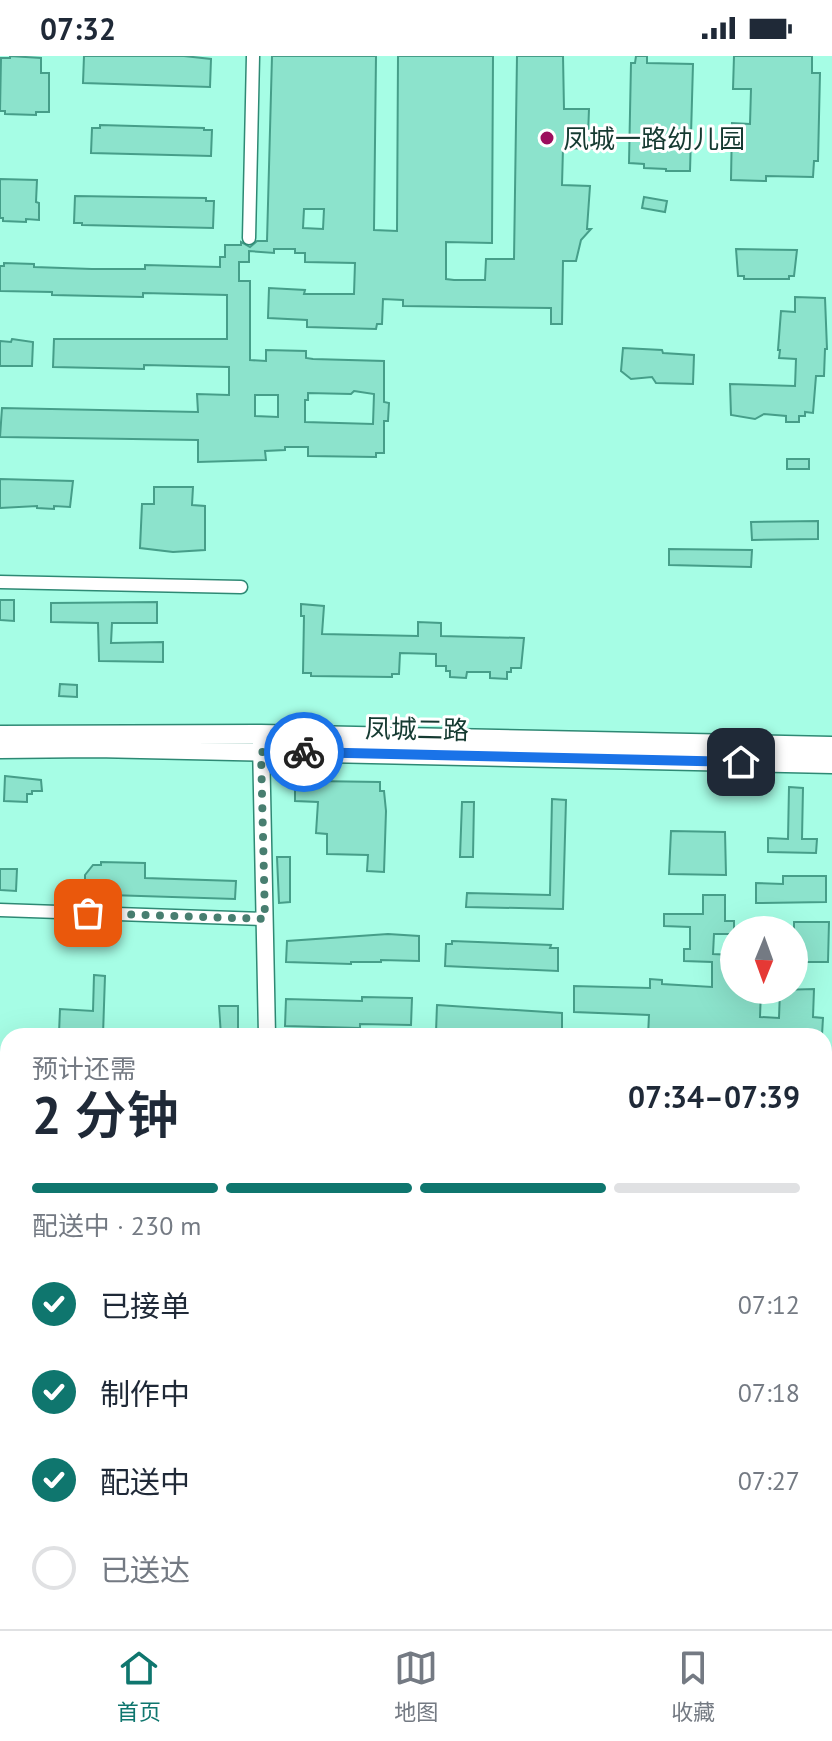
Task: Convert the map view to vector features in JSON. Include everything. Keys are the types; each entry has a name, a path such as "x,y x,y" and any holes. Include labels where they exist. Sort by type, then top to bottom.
{"main road":[{"name":"凤城二路","path":"0,735 832,764"},
{"name":"凤城二路","path":"0,749 261,743 832,746"}],"street":[{"path":"249,238 253,56"},
{"path":"0,582 241,587"},
{"path":"261,743 267,1028"},
{"path":"0,910 265,919"}],"building":[{"path":"84,56 211,59 210,87 83,83"},
{"path":"272,56 376,56 374,230 397,231 398,56 493,56 492,243 446,242 446,279 485,280 486,259 514,259 517,56 563,56 564,109 589,109 588,136 593,136 593,149 563,148 562,185 590,186 587,229 591,229 581,240 576,261 563,261 562,324 551,324 551,308 403,306 403,300 383,299 382,324 377,324 376,329 307,327 307,320 268,318 269,288 305,290 304,294 354,294 355,263 305,262 305,253 295,253 295,249 274,249 274,253 249,251 249,262 239,262 239,281 250,281 250,360 266,361 266,350 306,351 306,358 313,359 384,361 384,402 389,403 388,421 384,421 384,453 376,453 376,457 308,456 308,447 285,447 285,450 265,451 266,460 198,462 198,440 0,437 2,408 198,412 197,394 229,395 229,367 53,367 54,339 227,339 227,295 143,293 143,297 0,291 0,266 4,263 92,269 145,269 145,265 220,267 220,257 225,257 225,245 241,245 241,242 250,247 257,241 267,241","holes":["304,209 324,209 323,229 303,228","354,391 374,394 373,424 305,422 308,393 351,394","255,395 278,395 278,417 255,416"]},
{"path":"636,56 647,56 647,63 693,64 690,171 666,171 629,163 631,63 635,63"},
{"path":"734,56 812,56 812,73 820,73 818,161 814,161 813,177 766,176 766,181 731,180 732,123 750,124 751,89 733,89"},
{"path":"1,58 41,58 41,73 49,73 49,112 36,112 36,115 5,114 5,111 0,111"},
{"path":"100,125 212,130 211,156 91,153 92,128 100,128"},
{"path":"0,179 37,180 39,220 3,221 0,218"},
{"path":"75,196 206,198 206,201 214,201 213,228 82,225 74,223"},
{"path":"644,197 667,201 665,212 642,208"},
{"path":"736,249 797,250 794,276 789,276 789,279 744,279 744,276 738,276"},
{"path":"795,297 825,298 827,349 824,376 816,376 813,413 805,412 805,416 799,416 799,422 786,422 786,416 764,414 755,419 731,415 730,384 795,386 796,359 779,358 778,350 781,311 795,312"},
{"path":"12,339 33,342 32,366 0,366 0,341 11,342"},
{"path":"623,348 694,355 693,384 656,383 652,377 631,379 621,371"},
{"path":"787,459 809,459 809,469 787,469"},
{"path":"0,479 73,481 70,507 0,508"},
{"path":"154,487 193,487 192,505 205,506 205,550 173,552 140,548 142,504 154,504"},
{"path":"818,521 818,539 752,540 751,522"},
{"path":"669,549 752,550 751,567 669,565"},
{"path":"0,600 14,600 14,621 0,620"},
{"path":"157,602 157,623 112,623 111,643 163,642 163,662 99,661 98,623 51,622 51,603"},
{"path":"301,604 324,606 322,634 418,636 418,622 441,623 441,636 524,638 521,668 511,668 507,679 490,678 490,672 467,672 466,678 450,677 446,666 436,666 436,654 400,653 399,674 392,674 392,677 311,676 311,673 303,673 304,616 301,616"},
{"path":"60,684 77,685 77,697 59,696"},
{"path":"5,776 41,780 42,791 27,794 27,802 4,801"},
{"path":"313,781 380,782 386,811 384,872 367,871 368,855 327,854 327,834 316,833 318,802 295,801 295,788 313,787"},
{"path":"789,787 803,788 802,839 817,839 816,853 768,852 768,838 788,839"},
{"path":"552,799 566,800 563,909 466,907 467,893 550,895"},
{"path":"462,802 474,802 473,857 460,857"},
{"path":"671,831 725,832 726,875 669,874"},
{"path":"277,857 290,857 290,902 279,903"},
{"path":"101,862 145,863 145,878 236,881 235,899 78,894 78,882 85,880 93,865 101,865"},
{"path":"0,869 17,869 16,891 0,890"},
{"path":"783,876 826,876 826,902 756,903 756,883 783,884"},
{"path":"703,895 725,895 725,916 720,916 720,934 714,934 713,954 720,954 720,1004 760,1004 760,1017 779,1018 780,1004 808,1004 808,989 814,989 813,1017 823,1018 822,1028 648,1028 649,1015 574,1012 574,986 650,988 650,979 662,980 662,984 712,987 712,962 684,961 684,949 690,949 690,927 664,926 664,914 703,914"},
{"path":"62,922 103,924 102,941 61,939"},
{"path":"808,922 829,922 828,962 808,962"},
{"path":"388,934 419,936 419,961 381,960 351,964 286,962 287,941"},
{"path":"452,941 551,945 550,948 558,948 558,971 445,966 446,944 452,944"},
{"path":"94,975 105,976 103,1028 59,1028 60,1009 93,1011"},
{"path":"362,997 412,998 411,1025 360,1024 360,1028 285,1026 286,999 362,1001"},
{"path":"437,1005 562,1013 562,1028 436,1028"},
{"path":"219,1006 238,1006 238,1028 220,1028"}],"way so far":[{"path":"88,913 265,919 261,752 304,752"}],"place":[{"name":"凤城一路幼儿园","path":"547,138"}],"route":[{"path":"304,752 741,762"}]}
